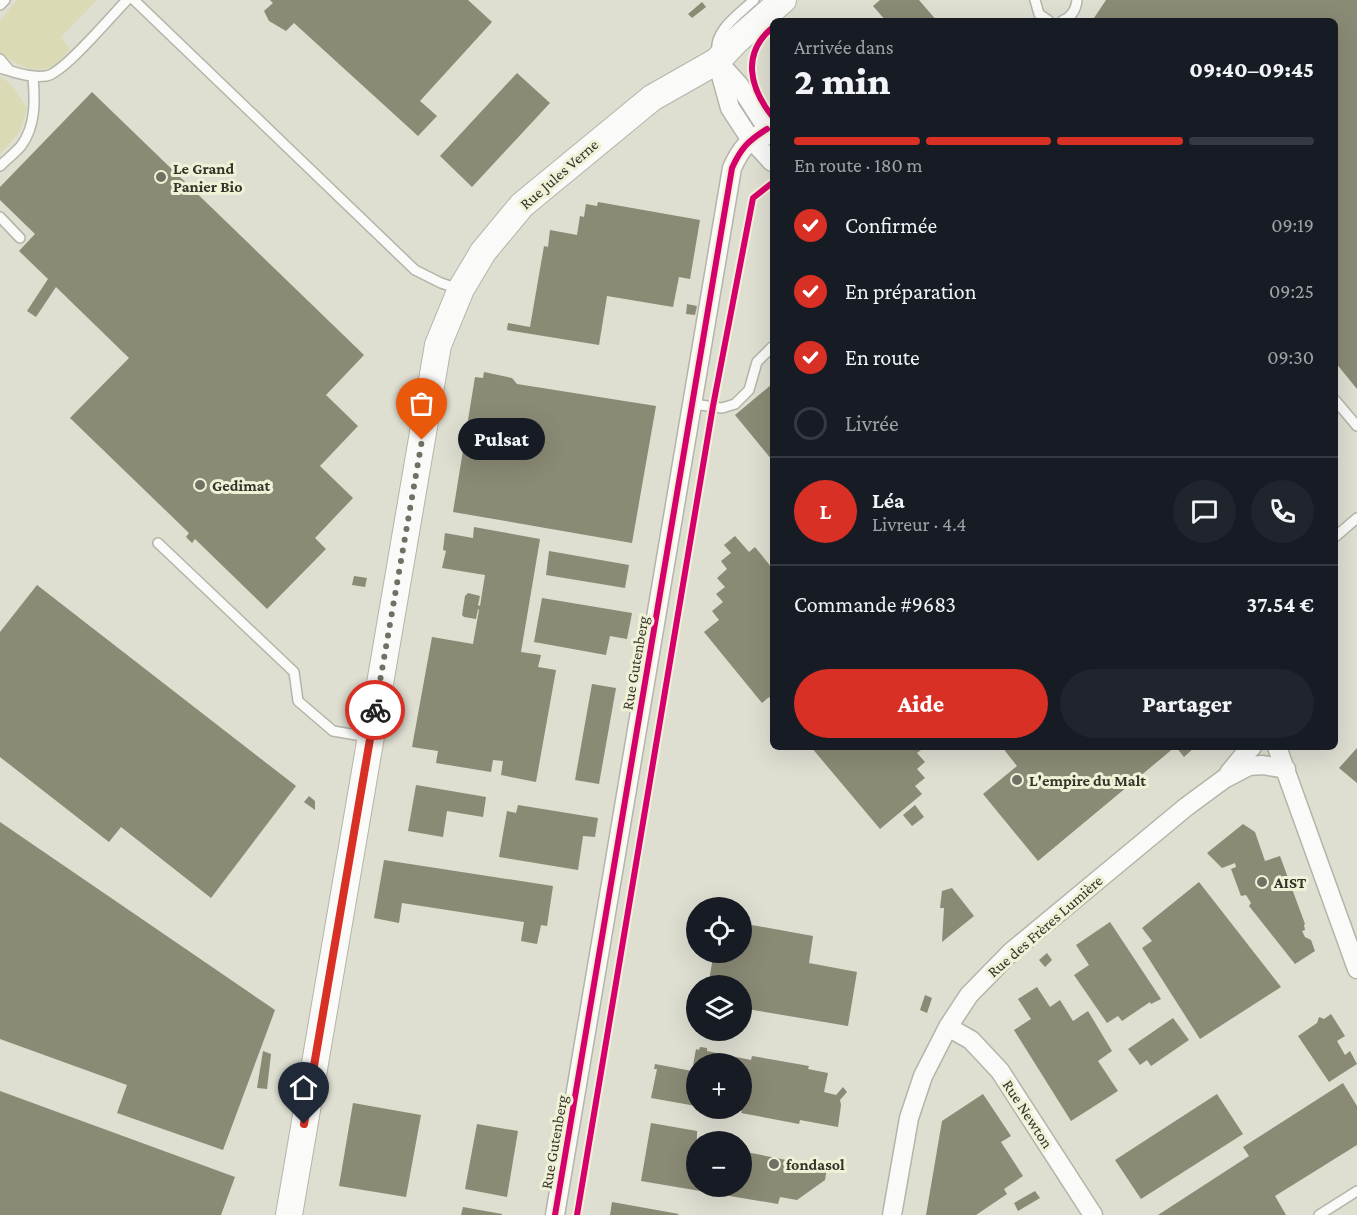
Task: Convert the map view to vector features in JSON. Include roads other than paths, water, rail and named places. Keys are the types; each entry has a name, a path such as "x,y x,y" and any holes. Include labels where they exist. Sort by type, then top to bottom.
{"main road":[{"name":"Rue Jules Verne","path":"289,1215 438,345 461,289 483,252 522,205 652,98 717,61 783,0"}],"street":[{"path":"717,61 730,108 763,135 770,156"},
{"name":"Rue Gutenberg","path":"555,1215 732,168 740,150 763,135"},
{"name":"Rue des Frères Lumière","path":"1224,779 1249,750"},
{"path":"1264,750 1286,769"},
{"path":"1278,750 1357,969"},
{"name":"Rue des Frères Lumière","path":"892,1215 909,1118 927,1066 969,995 1011,952 1186,807 1224,779 1249,766 1263,765 1286,769"},
{"name":"Rue Newton","path":"948,1027 971,1040 1000,1071 1093,1215"}],"lane":[{"path":"0,5 5,0"},
{"path":"0,59 5,69 33,76 48,76 62,67 127,0"},
{"path":"134,0 415,270 441,284 461,289"},
{"path":"717,61 715,46 722,31 754,0"},
{"path":"1035,0 1036,10 1044,18"},
{"path":"1067,18 1076,8 1077,0"},
{"path":"0,166 21,145 32,122 35,94 33,76"},
{"path":"0,217 20,238"},
{"path":"693,404 722,408 735,404 749,390 757,362 770,349"},
{"path":"1338,404 1357,426"},
{"path":"1338,534 1357,518"},
{"path":"158,543 294,672 298,700 333,730 370,738"},
{"path":"1319,1215 1357,1191"}],"place":[{"name":"Le Grand Panier Bio","path":"161,177"},
{"name":"Pulsat","path":"422,440"},
{"name":"Gedimat","path":"200,485"},
{"name":"L'empire du Malt","path":"1017,780"},
{"name":"AIST","path":"1262,882"},
{"name":"fondasol","path":"774,1164"}]}
